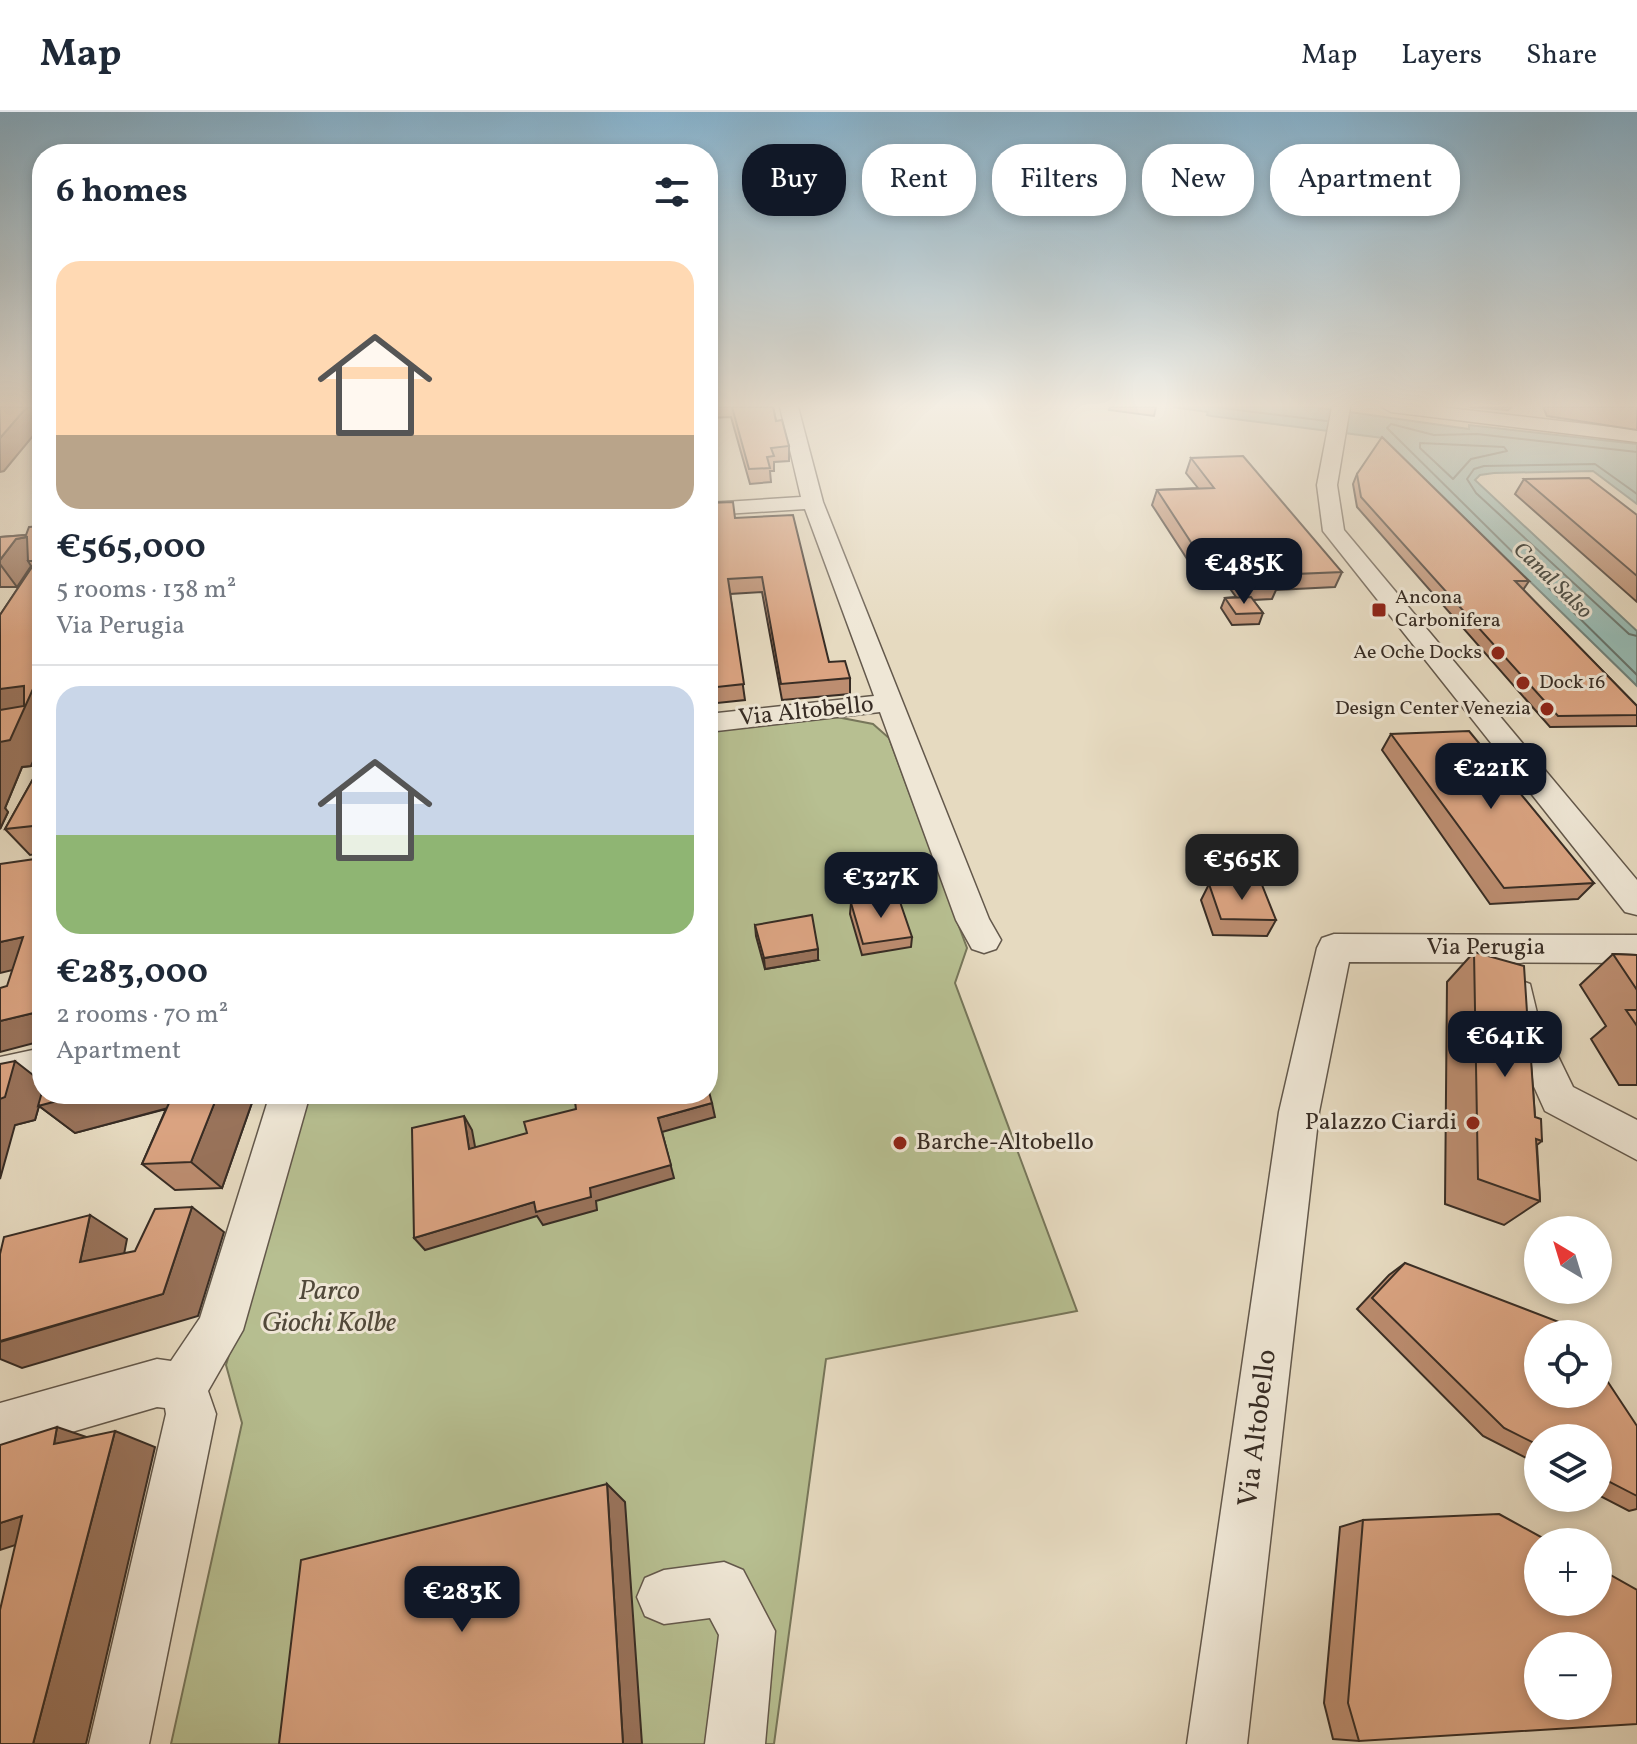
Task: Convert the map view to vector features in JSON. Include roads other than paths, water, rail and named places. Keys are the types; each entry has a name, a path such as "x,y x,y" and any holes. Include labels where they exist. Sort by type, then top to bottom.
{"street":[{"path":"808,483 889,703"},
{"path":"1325,483 1327,511 1334,531 1637,903"},
{"path":"718,508 813,502"},
{"name":"Via Altobello","path":"718,722 889,703 984,940"},
{"name":"Via Altobello","path":"1217,1744 1299,1112 1334,948"},
{"name":"Via Perugia","path":"1334,948 1637,949"},
{"path":"1513,948 1519,1013 1559,1099 1637,1141"},
{"path":"0,1074 32,1067"},
{"path":"182,1387 220,1330 287,1104"},
{"path":"0,1428 157,1383 182,1387"},
{"path":"119,1744 191,1414 182,1387"},
{"path":"664,1597 724,1589 747,1631 735,1744"}],"water":[{"name":"Canal Salso","path":"1429,483 1478,483 1637,631 1637,686"},
{"path":"1609,483 1637,483 1637,504"}],"place":[{"name":"Ancona Carbonifera","path":"1379,610"},
{"name":"Ae Oche Docks","path":"1498,653"},
{"name":"Dock 16","path":"1523,683"},
{"name":"Design Center Venezia","path":"1547,709"},
{"name":"Palazzo Ciardi","path":"1473,1123"},
{"name":"Barche-Altobello","path":"900,1143"}],"park label":[{"name":"Parco Giochi Kolbe","path":"329,1307"}]}
